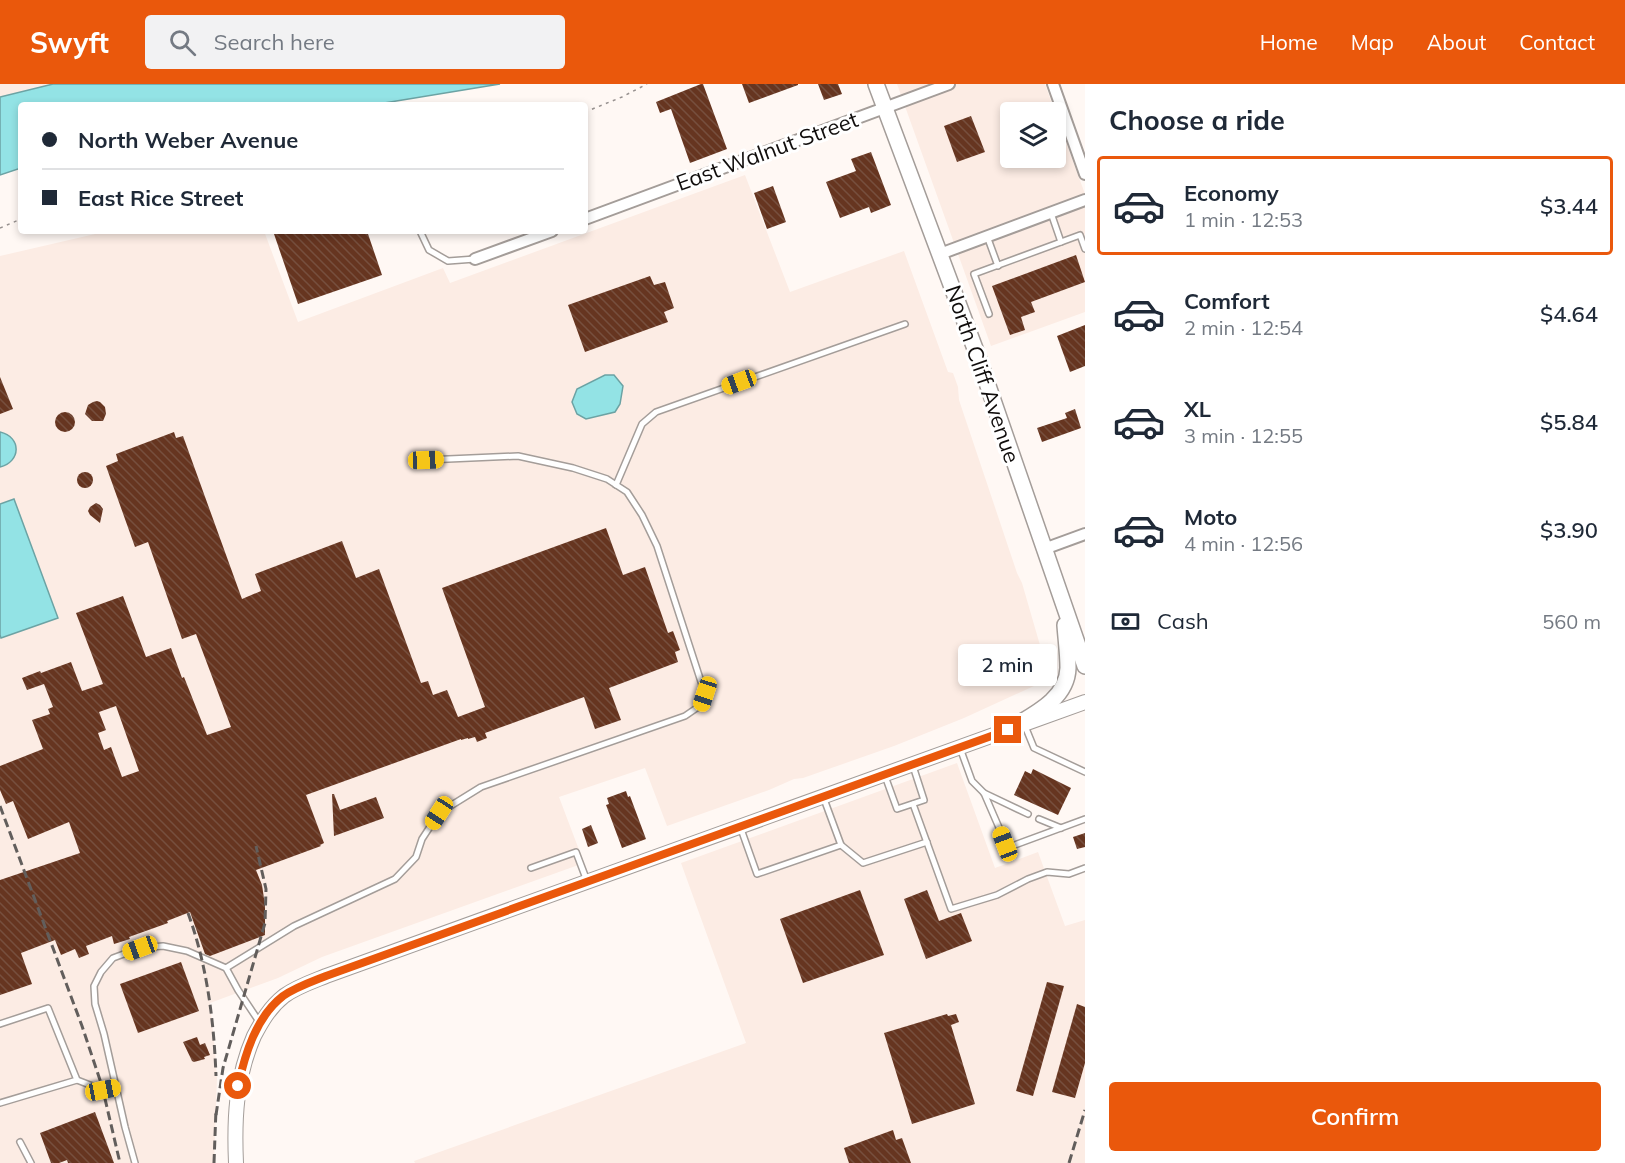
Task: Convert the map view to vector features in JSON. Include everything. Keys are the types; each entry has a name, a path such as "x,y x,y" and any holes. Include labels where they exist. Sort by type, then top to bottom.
{"main road":[{"name":"North Cliff Avenue","path":"876,84 977,354 1085,666"},
{"path":"1008,730 1051,702 1062,690 1068,668 1064,607"}],"street":[{"name":"East Walnut Street","path":"588,218 885,107 931,87 949,84"},
{"path":"1053,84 1085,174"},
{"path":"940,254 1085,200"},
{"path":"475,260 543,234"},
{"path":"1044,549 1085,534"},
{"path":"236,1163 235,1122 238,1086 247,1053 260,1023 274,1005 283,996 305,984 1085,702"}],"lane":[{"path":"1051,213 1062,242"},
{"path":"421,234 429,250 448,261 475,260"},
{"path":"989,314 974,274 1080,235 1085,249"},
{"path":"987,236 998,266"},
{"path":"616,485 642,424 656,412 905,324"},
{"path":"226,968 294,926 395,879 416,857 423,839 439,813 481,787 651,729 685,716 701,705 705,694 657,546 642,515 627,492 607,479 573,468 518,456 426,460"},
{"path":"1024,724 1034,748 1085,772"},
{"path":"960,747 972,781 984,793 1028,814"},
{"path":"885,775 897,809 913,804 924,800 913,765"},
{"path":"984,793 1007,846 1085,819"},
{"path":"823,797 841,845 863,863 927,842"},
{"path":"913,804 951,909 997,895 1047,872 1069,874 1085,868"},
{"path":"1040,819 1061,828"},
{"path":"740,827 757,874 841,845"},
{"path":"531,868 576,852 587,882"},
{"path":"135,1163 95,1004 94,986 101,972 113,958 140,948 163,946 187,951 226,968 260,1023"},
{"path":"0,1024 48,1008 77,1080"},
{"path":"0,1103 77,1080 103,1090 116,1088"},
{"path":"20,1142 31,1163"}],"path":[{"path":"588,111 647,84"},
{"path":"0,228 18,220"}],"shaded area":[{"path":"0,84 53,84 0,97"},
{"path":"897,84 1045,84 1051,102 1000,102 1000,168 1066,168 1066,142 1085,194 1085,312 991,346"},
{"path":"745,175 790,292 904,251 948,372 953,373 958,387 959,400 1022,583 1044,659 1028,671 1028,676 1034,686 964,718 894,746 803,778 794,779 667,826 645,768 559,797 584,863 322,957 278,978 210,1003 217,1078 214,1163 0,1163 0,256 95,234 265,234 298,322 443,268 450,283"},
{"path":"957,763 995,868 1038,852 1065,926 1085,920 1085,1163 415,1163 414,1161 746,1043 681,863"}],"water":[{"path":"53,84 500,84 390,102 18,102 18,169 0,175 0,97"},
{"path":"605,375 614,375 623,386 620,404 615,412 586,419 577,414 572,402 577,389"},
{"path":"0,432 12,439 16,450 12,460 0,467"},
{"path":"14,499 58,618 1,638 0,504"}],"building":[{"path":"703,84 727,149 690,163 671,109 660,113 656,102"},
{"path":"742,84 798,84 798,85 749,103"},
{"path":"818,84 838,84 842,94 824,100"},
{"path":"971,116 985,152 957,162 944,126"},
{"path":"871,152 891,205 871,213 869,207 840,218 826,182 856,171 851,159"},
{"path":"773,186 786,222 767,229 754,193"},
{"path":"274,234 368,234 382,275 298,304"},
{"path":"1076,255 1085,282 1031,302 1035,312 1021,317 1025,330 1010,335 992,286"},
{"path":"650,276 654,285 665,282 674,308 664,312 668,322 585,352 568,305"},
{"path":"1085,325 1085,366 1070,372 1057,336"},
{"path":"0,377 13,409 0,414"},
{"path":"97,401 105,407 106,414 103,421 92,421 85,414 88,405"},
{"path":"1075,409 1081,428 1042,442 1037,428 1067,418 1065,413"},
{"path":"61,412 69,412 75,418 75,426 69,432 61,432 55,426 55,418"},
{"path":"174,432 176,438 183,436 242,599 261,591 255,574 342,541 356,578 379,569 421,683 428,681 433,695 447,690 458,717 485,707 442,588 606,528 623,575 645,567 668,633 673,631 680,650 675,652 678,662 609,688 621,720 595,729 584,697 485,733 487,738 477,742 475,737 461,739 306,795 324,843 256,870 262,885 265,905 265,935 210,956 205,954 190,912 167,921 168,923 129,937 130,939 114,944 112,936 86,946 89,954 79,958 75,949 61,955 55,940 21,953 32,984 0,995 0,880 80,853 69,822 28,839 13,801 6,804 0,790 0,766 43,749 32,720 50,714 48,709 53,707 44,684 27,690 22,678 71,662 82,691 103,684 76,613 123,596 146,657 171,648 207,735 231,727 196,634 182,639 148,542 135,547 106,466 118,461 116,454","holes":["116,706 139,771 122,777 111,747 104,750 98,733 106,730 99,712"]},
{"path":"82,472 88,472 93,480 91,486 82,488 77,483 77,477"},
{"path":"96,503 103,509 100,523 88,511"},
{"path":"1033,769 1071,788 1058,815 1014,795 1025,771 1031,774"},
{"path":"626,791 646,839 622,848 606,805 609,804 607,798"},
{"path":"332,794 340,810 376,797 384,818 334,836"},
{"path":"591,825 598,843 588,847 582,829"},
{"path":"1085,833 1085,847 1077,849 1073,837"},
{"path":"860,890 884,955 803,983 780,919"},
{"path":"927,890 939,921 961,913 972,941 926,959 904,899"},
{"path":"181,962 199,1011 138,1033 120,984"},
{"path":"1047,982 1064,986 1033,1096 1016,1091"},
{"path":"1077,1004 1085,1007 1085,1063 1075,1098 1052,1092"},
{"path":"947,1014 948,1016 956,1014 959,1022 951,1025 975,1104 912,1124 884,1033"},
{"path":"197,1037 200,1045 205,1043 210,1055 194,1062 183,1042"},
{"path":"95,1112 114,1163 68,1163 67,1160 51,1163 40,1133"},
{"path":"893,1130 896,1140 902,1138 911,1163 849,1163 844,1148"}],"railway":[{"path":"0,806 82,1026 102,1086 120,1163"},
{"path":"216,1115 223,1068 265,923 266,889 256,846"},
{"path":"188,913 205,973 216,1076"},
{"path":"214,1163 216,1109"},
{"path":"1069,1163 1085,1110"}],"route":[{"path":"238,1086 247,1053 260,1023 274,1005 294,989 1008,730"}]}
